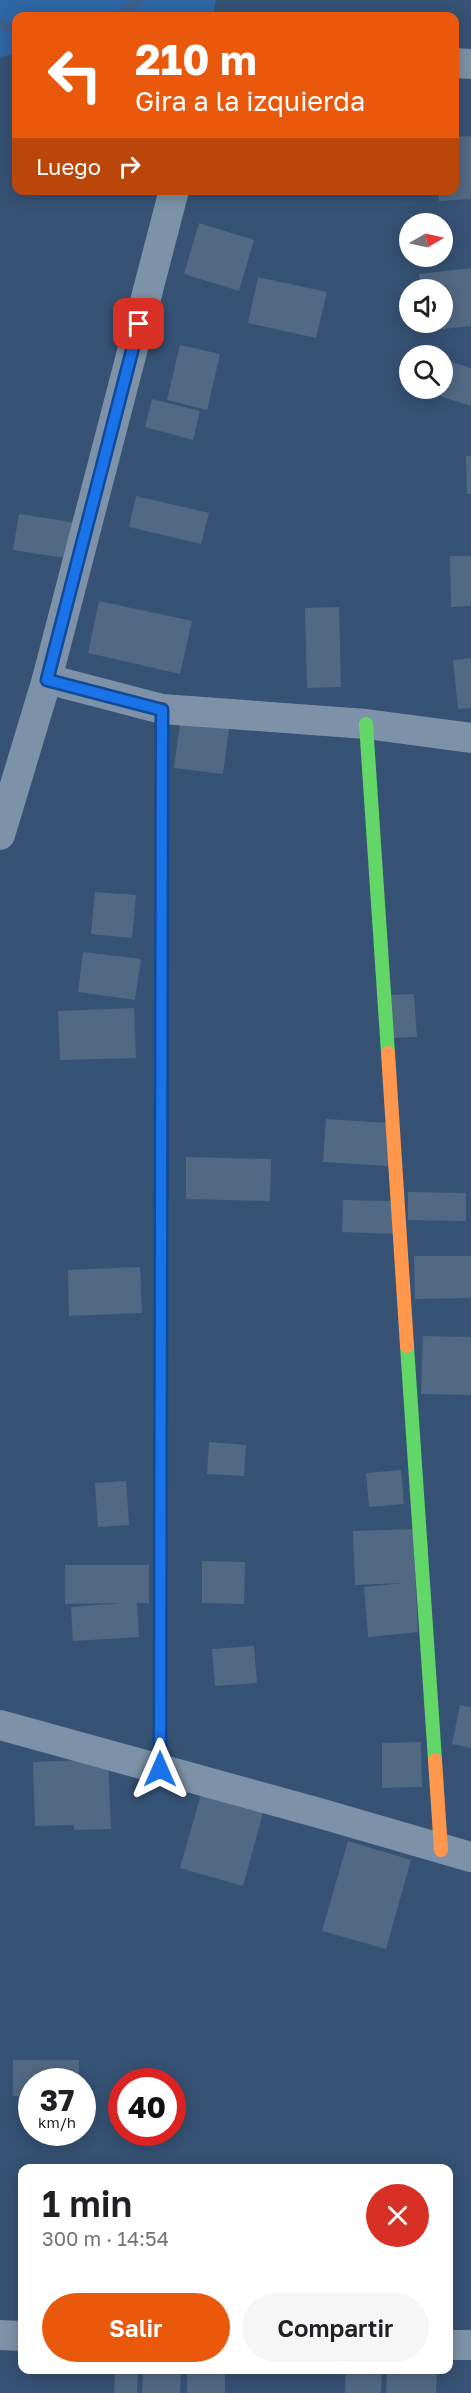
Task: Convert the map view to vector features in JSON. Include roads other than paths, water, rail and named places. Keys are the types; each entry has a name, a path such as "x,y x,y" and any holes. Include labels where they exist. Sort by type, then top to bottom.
{"street":[{"path":"0,835 47,680 173,195"},
{"path":"47,680 162,710 366,724 471,738"},
{"path":"160,1769 162,710"},
{"path":"366,724 441,1850"},
{"path":"0,1725 471,1857"},
{"path":"0,2335 18,2336"},
{"path":"453,2344 471,2345"}],"waterway":[{"path":"122,12 139,0"},
{"path":"0,25 12,27"}]}
